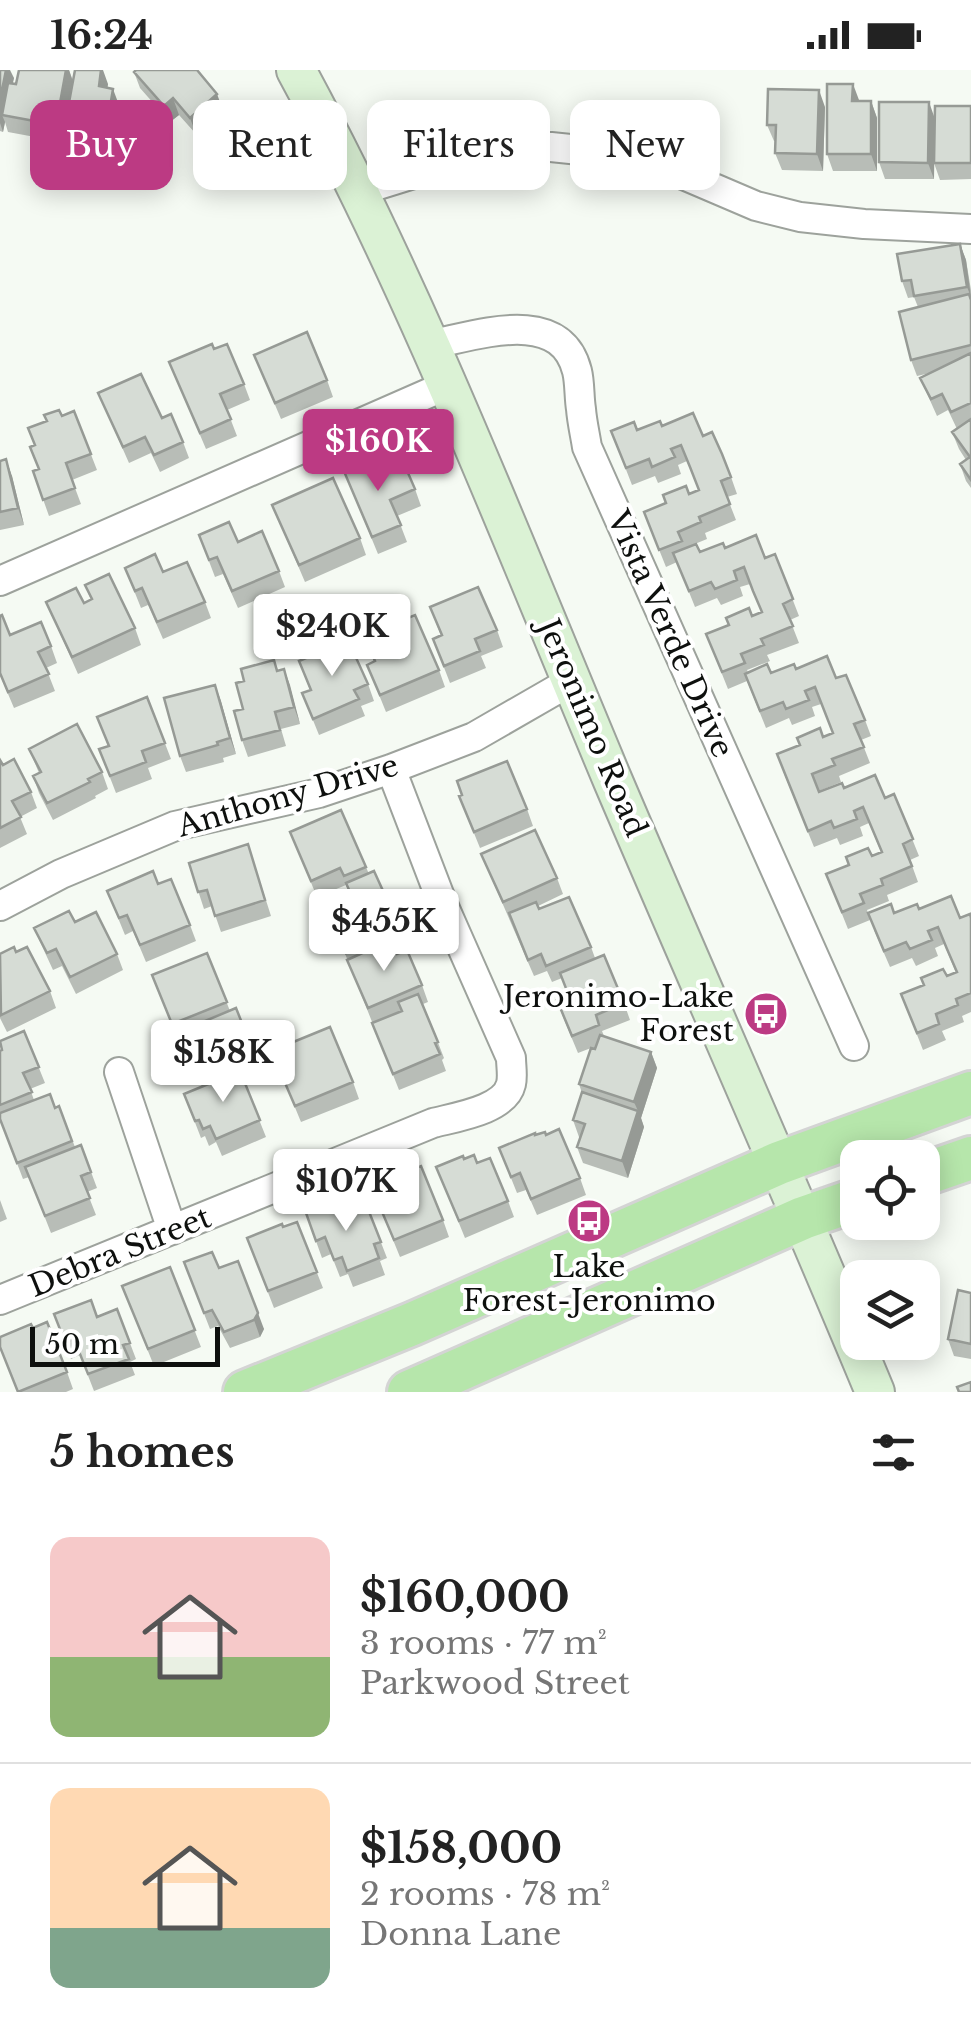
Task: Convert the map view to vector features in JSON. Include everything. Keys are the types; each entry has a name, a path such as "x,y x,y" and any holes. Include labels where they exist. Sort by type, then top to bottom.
{"main road":[{"name":"Jeronimo Road","path":"296,70 359,191 446,386 876,1392"},
{"path":"245,1392 412,1324 779,1163 971,1093"},
{"path":"940,1169 971,1158"},
{"path":"408,1392 840,1205"}],"street":[{"path":"359,191 507,147 551,147 654,162 742,200 800,217 971,230"},
{"name":"Vista Verde Drive","path":"428,345 508,330 536,330 549,335 570,354 577,370 587,447 854,1046"},
{"path":"0,581 446,386"},
{"name":"Anthony Drive","path":"0,906 61,874 175,826 318,793 474,737 573,680"},
{"name":"Debra Street","path":"0,1300 434,1124 502,1101 511,1085 511,1058 442,902 391,769"},
{"path":"119,1072 172,1230"}],"building":[{"path":"0,70 6,70 0,100"},
{"path":"19,70 66,70 61,100 30,100 30,120 2,115 8,83 16,84"},
{"path":"75,70 101,70 99,86 113,89 111,100 69,100"},
{"path":"197,70 217,94 210,100 193,100 190,118 173,98 159,100 134,72"},
{"path":"827,84 853,84 852,101 871,101 871,154 827,154"},
{"path":"768,89 819,90 817,154 775,153 776,125 767,125"},
{"path":"879,102 929,102 928,163 879,162"},
{"path":"935,106 971,106 971,163 934,163"},
{"path":"960,244 967,287 914,296 911,280 902,281 897,254"},
{"path":"969,294 971,345 911,360 899,312"},
{"path":"307,332 327,380 275,403 254,355"},
{"path":"212,344 214,349 227,344 244,384 220,394 231,419 200,433 169,362"},
{"path":"971,353 971,403 951,412 942,394 931,399 920,378"},
{"path":"141,374 162,418 171,414 183,442 154,455 145,437 123,447 98,393"},
{"path":"59,410 62,416 74,411 91,454 66,463 75,488 43,500 33,471 39,469 28,428 47,421 44,415"},
{"path":"693,413 703,436 712,432 722,454 731,477 721,481 730,504 699,517 701,522 678,532 682,541 659,550 644,512 666,503 663,495 686,486 689,494 699,490 690,467 681,445 671,449 675,457 652,467 649,459 626,468 611,431 634,422 637,430 660,421 662,426"},
{"path":"971,419 971,480 960,464 970,457 952,432"},
{"path":"368,458 376,478 405,466 415,489 390,500 401,525 372,537 343,469"},
{"path":"6,459 18,508 0,512 0,461"},
{"path":"333,478 360,538 299,565 272,505"},
{"path":"229,522 238,542 262,531 279,571 232,591 217,557 209,560 199,535"},
{"path":"756,535 765,558 775,554 793,599 783,604 793,626 761,639 764,645 741,654 745,663 722,672 706,634 729,625 726,618 749,608 752,616 762,612 744,567 734,571 737,580 715,589 711,582 689,591 673,553 696,544 700,552 723,543 725,548"},
{"path":"155,554 163,572 187,562 205,602 157,622 142,588 135,591 125,568"},
{"path":"109,574 135,628 72,657 46,602 76,588 84,603 92,599 85,585"},
{"path":"478,587 497,630 475,639 480,651 444,666 433,639 442,635 430,607"},
{"path":"2,615 10,635 41,622 51,646 38,652 49,674 8,692 0,673"},
{"path":"415,615 439,670 380,695 367,665 375,661 364,636"},
{"path":"348,640 368,684 354,690 359,699 313,719 302,693 311,690 299,661"},
{"path":"827,656 836,678 846,675 865,720 854,724 864,747 832,759 835,765 812,774 819,792 842,783 844,788 875,775 885,798 894,794 913,839 903,844 912,866 881,879 883,885 860,894 864,903 842,912 826,874 849,865 846,857 868,848 872,856 882,852 863,807 854,811 857,819 834,828 831,821 808,831 777,754 800,745 797,738 820,728 823,737 833,733 815,687 805,691 809,700 786,709 783,702 760,711 745,674 767,664 771,673 794,664 796,669"},
{"path":"274,660 277,671 284,669 294,707 275,712 280,730 242,740 234,711 243,709 236,683 244,681 241,669"},
{"path":"215,685 230,738 180,756 164,698"},
{"path":"147,697 165,743 142,751 146,762 110,776 99,749 109,746 97,717"},
{"path":"77,724 102,772 47,803 33,776 41,772 29,749"},
{"path":"14,759 31,792 12,801 21,817 0,828 0,760 3,765"},
{"path":"507,761 527,809 474,832 457,781"},
{"path":"341,810 366,867 344,876 340,868 311,881 290,832"},
{"path":"535,830 557,878 503,902 481,854"},
{"path":"248,844 265,900 215,916 207,890 198,892 189,863"},
{"path":"153,871 158,884 171,879 190,925 140,945 127,915 119,918 107,891"},
{"path":"374,871 394,915 390,917 396,931 346,953 325,903 350,892 346,883"},
{"path":"951,896 960,918 970,914 971,918 971,993 956,999 958,1005 936,1014 939,1024 917,1033 901,994 924,985 921,978 943,969 947,976 957,972 938,927 928,931 932,940 910,949 906,942 884,951 868,913 891,904 894,913 917,904 919,909"},
{"path":"569,897 591,947 546,966 541,954 528,960 509,913 536,902 539,909"},
{"path":"69,911 75,922 96,912 117,954 70,977 56,949 47,953 34,928"},
{"path":"391,940 397,954 407,950 422,985 368,1008 347,960"},
{"path":"14,947 16,952 27,947 50,991 1,1015 0,954"},
{"path":"207,953 227,1002 172,1024 152,975"},
{"path":"604,955 624,1003 596,1015 599,1025 572,1036 557,1000 569,996 560,973"},
{"path":"418,994 440,1054 393,1074 372,1023 402,1011 398,1002"},
{"path":"236,1008 256,1058 201,1080 189,1053 193,1052 189,1043 192,1042 186,1029"},
{"path":"330,1027 353,1082 295,1106 282,1076 291,1072 281,1047"},
{"path":"24,1031 39,1067 23,1073 32,1092 0,1105 0,1041"},
{"path":"600,1035 651,1052 634,1102 579,1084 591,1048 595,1049"},
{"path":"240,1071 260,1120 216,1139 210,1126 203,1129 199,1120 195,1121 184,1094"},
{"path":"582,1092 638,1111 622,1161 577,1147 585,1124 573,1120"},
{"path":"50,1094 55,1108 59,1106 72,1141 17,1163 0,1113"},
{"path":"559,1129 580,1178 531,1199 520,1173 511,1177 499,1148 535,1133 546,1135"},
{"path":"81,1145 91,1172 81,1176 90,1198 45,1216 25,1167"},
{"path":"474,1155 477,1163 490,1158 508,1201 459,1221 436,1167"},
{"path":"421,1166 443,1220 394,1240 371,1186"},
{"path":"342,1199 348,1216 368,1209 381,1242 374,1244 379,1258 347,1271 342,1257 334,1260 325,1237 316,1241 306,1213"},
{"path":"297,1222 317,1272 268,1291 247,1238"},
{"path":"212,1252 219,1268 238,1261 258,1313 254,1320 224,1332 212,1310 204,1313 184,1262"},
{"path":"170,1267 195,1330 148,1349 122,1286"},
{"path":"958,1290 971,1293 971,1344 948,1339"},
{"path":"91,1300 97,1317 117,1309 130,1343 123,1345 129,1359 88,1374 74,1339 65,1342 54,1314"},
{"path":"47,1322 67,1372 18,1392 0,1347 0,1337"},
{"path":"971,1382 971,1392 959,1392 957,1387"}],"place":[{"name":"Jeronimo-Lake Forest","path":"766,1014"},
{"name":"Lake Forest-Jeronimo","path":"589,1221"}]}
